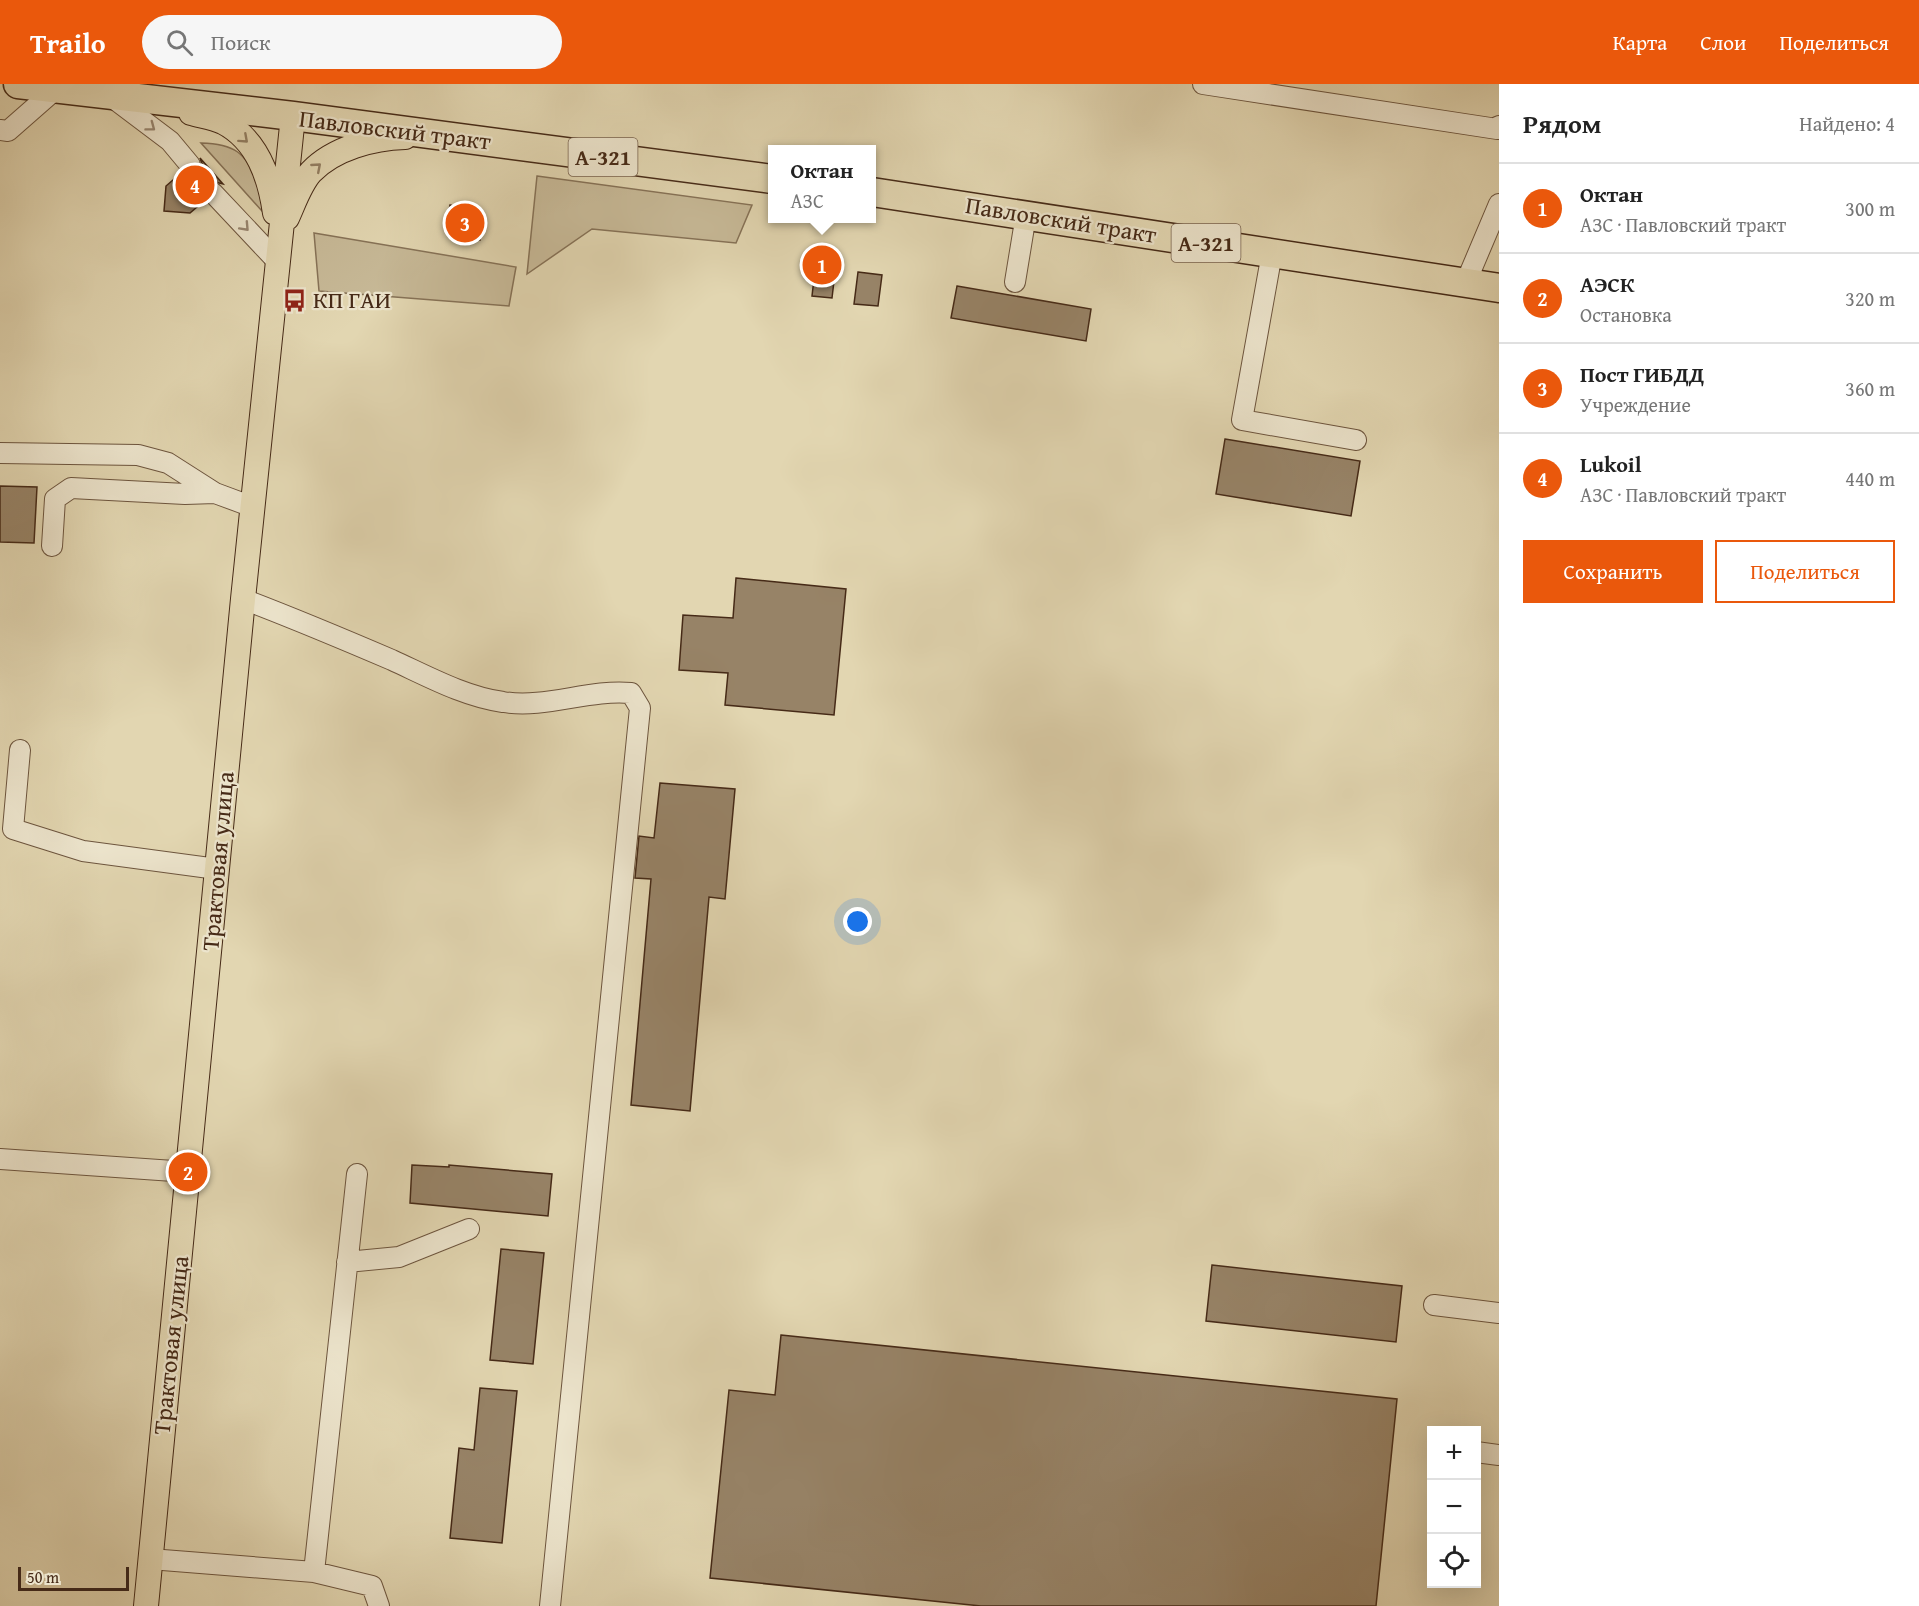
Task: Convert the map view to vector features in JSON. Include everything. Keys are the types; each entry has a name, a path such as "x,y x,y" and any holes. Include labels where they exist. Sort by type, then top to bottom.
{"highway":[{"name":"Павловский тракт","path":"18,84 293,116 768,178"},
{"name":"Павловский тракт","path":"876,193 1499,288"}],"main road":[{"path":"120,95 223,122 252,146 269,184 279,236"},
{"name":"Трактовая улица","path":"146,1606 243,599 293,116"},
{"path":"279,236 309,173 324,161 340,152 384,138 445,136"}],"street":[{"path":"1203,84 1497,129 1499,126"},
{"path":"0,130 8,131 57,88"},
{"path":"120,95 170,141 190,165"},
{"path":"213,193 277,261"},
{"path":"1466,282 1497,214"},
{"path":"1015,282 1026,215"},
{"path":"1272,252 1242,420 1356,440"},
{"path":"0,453 138,455 168,463 215,493 253,507"},
{"path":"52,546 55,499 71,488 185,494 215,493"},
{"path":"243,599 323,630 461,691 504,703 547,702 611,691 631,693 640,708 550,1606"},
{"path":"20,750 14,829 83,851 217,869"},
{"path":"0,1159 188,1172"},
{"path":"314,1572 357,1174"},
{"path":"347,1262 399,1257 469,1229"},
{"path":"1434,1305 1499,1313"},
{"path":"1481,1453 1499,1455"},
{"path":"150,1559 314,1572 372,1587 378,1606"}],"shaded area":[{"path":"201,143 222,145 243,157 257,183 262,200 262,211"},
{"path":"537,176 752,205 736,243 592,229 527,274"},
{"path":"314,233 516,267 509,306 319,291"}],"building":[{"path":"200,158 223,184 211,181 205,184 201,190 204,201 190,213 164,211 166,186 181,173 191,177 198,174 202,164"},
{"path":"450,205 471,209 469,219 484,222 480,240 464,236 466,228 446,224"},
{"path":"816,262 836,264 832,298 812,296"},
{"path":"858,272 882,275 878,306 854,304"},
{"path":"957,286 1091,309 1086,341 951,318"},
{"path":"1225,439 1360,461 1351,516 1216,494"},
{"path":"0,486 37,487 34,543 0,542"},
{"path":"736,578 846,589 834,715 725,705 728,673 679,670 683,615 733,618"},
{"path":"660,783 735,789 725,899 709,897 690,1111 631,1105 651,879 635,878 639,836 654,838"},
{"path":"412,1165 449,1167 449,1165 552,1174 548,1216 410,1203"},
{"path":"501,1249 544,1253 533,1364 490,1360"},
{"path":"1212,1265 1402,1286 1396,1342 1206,1321"},
{"path":"781,1335 1397,1399 1376,1606 981,1606 710,1578 729,1390 775,1395"},
{"path":"480,1388 517,1391 502,1543 450,1538 459,1448 474,1450"}],"tunnel":[{"path":"190,165 213,193"}],"place":[{"name":"Lukoil","path":"195,185"},
{"name":"Пост ГИБДД","path":"465,223"},
{"name":"Октан","path":"822,265"},
{"name":"КП ГАИ","path":"295,300"},
{"name":"АЭСК","path":"188,1172"}]}
